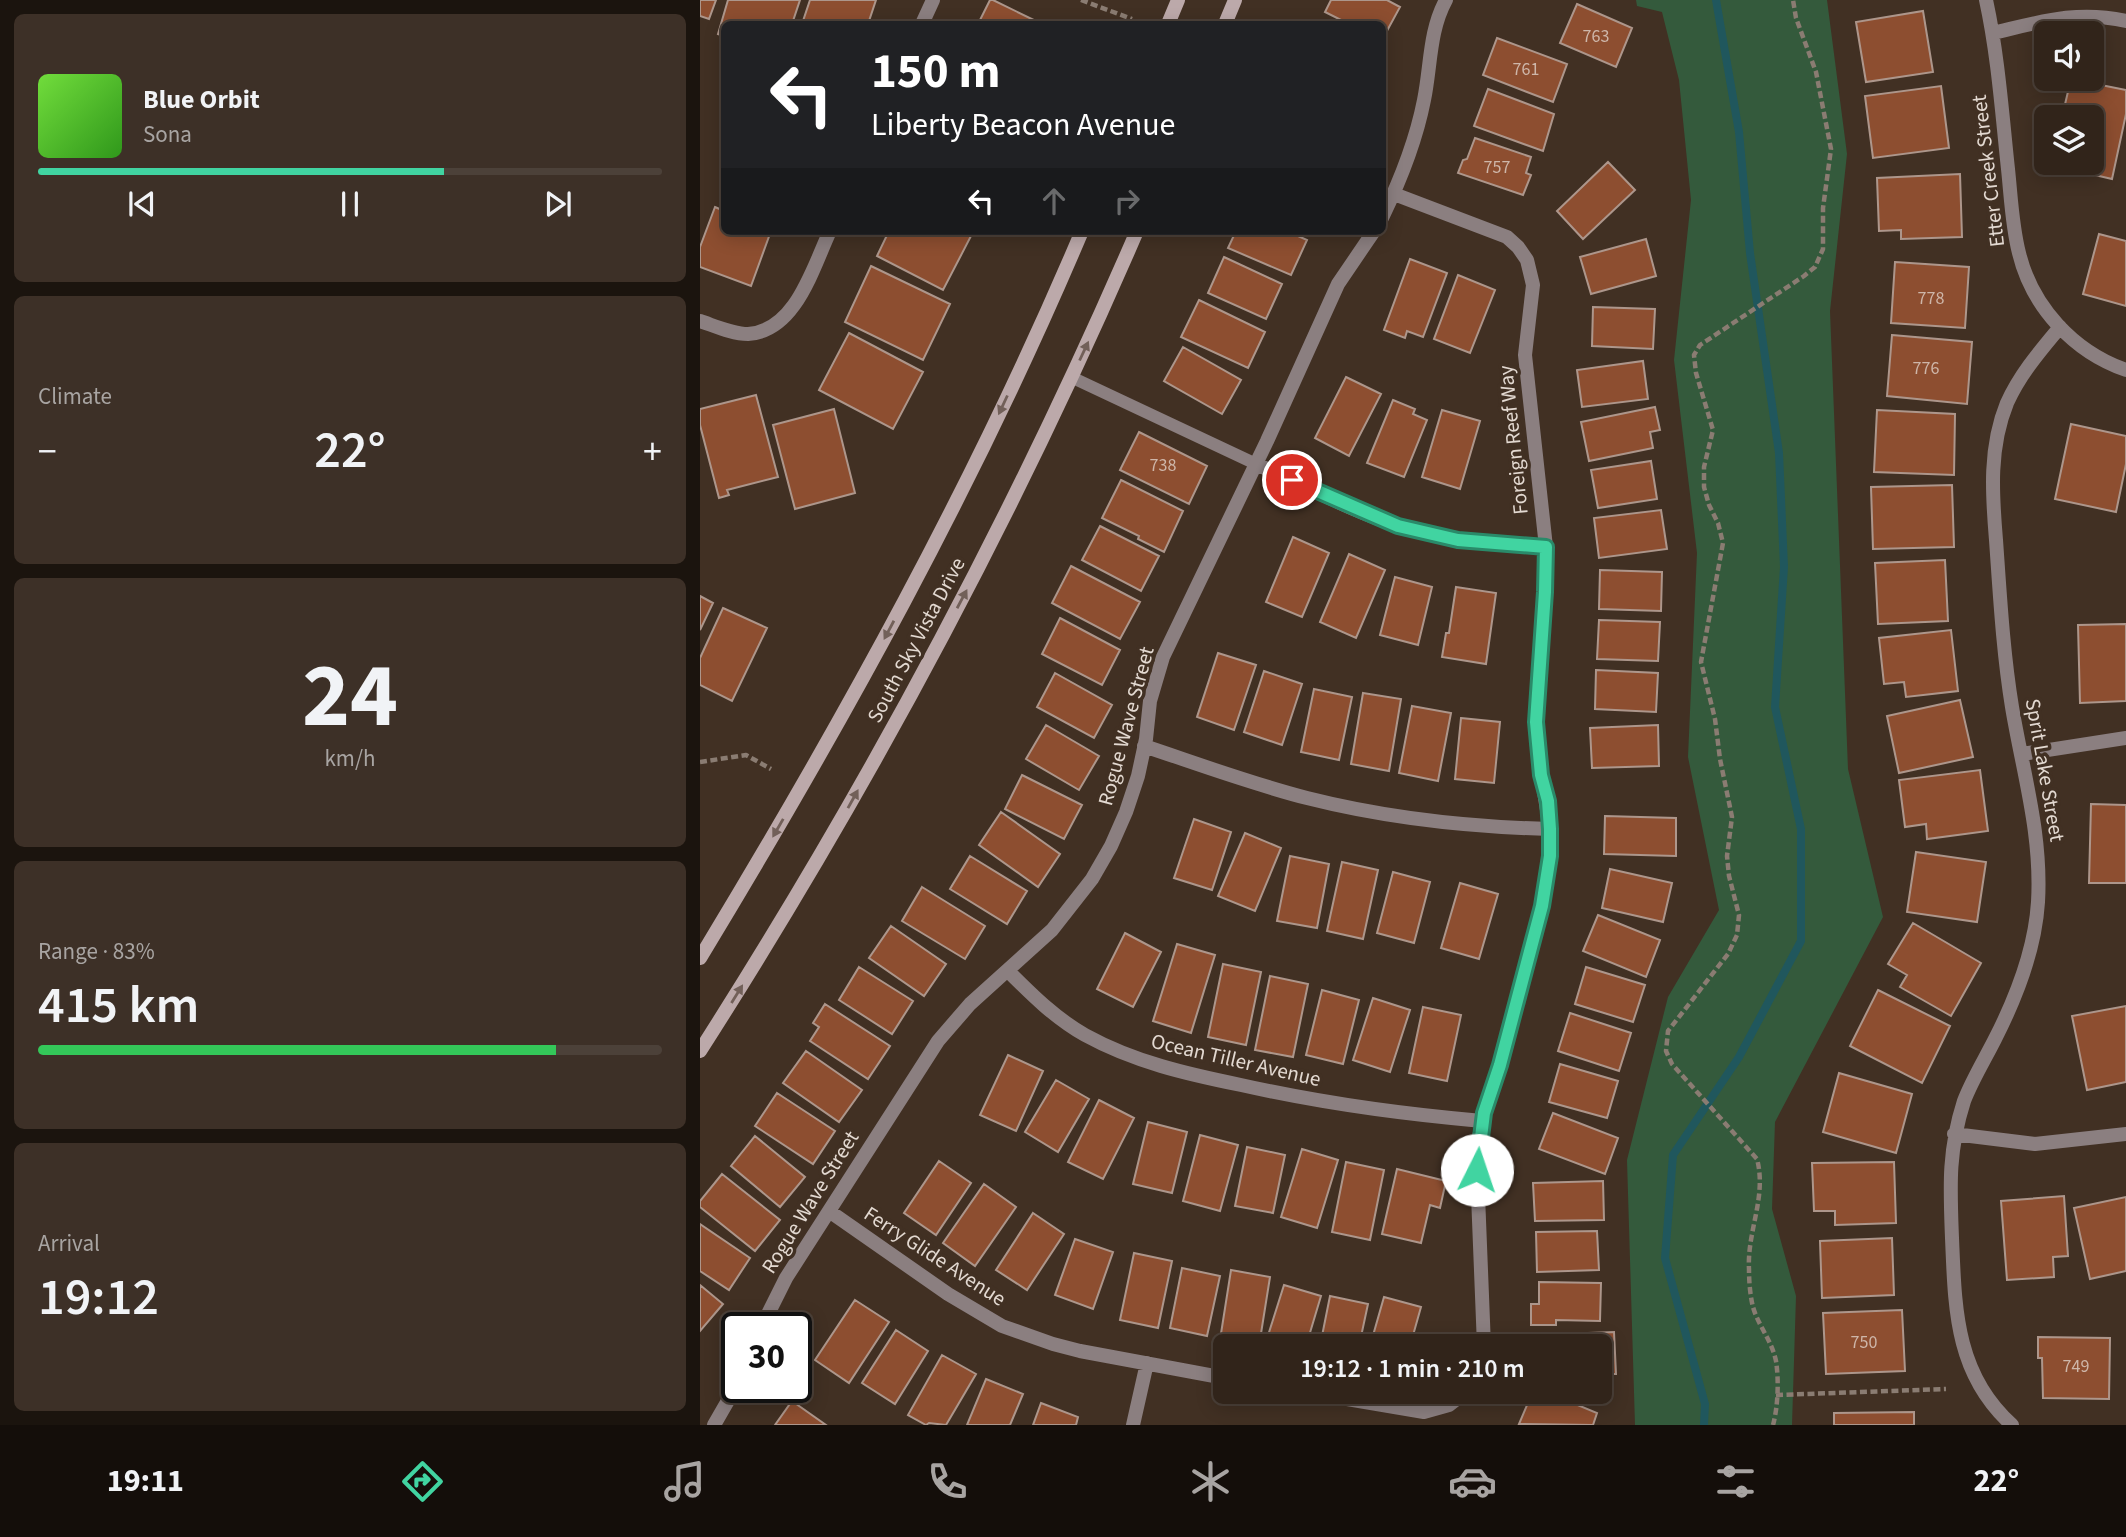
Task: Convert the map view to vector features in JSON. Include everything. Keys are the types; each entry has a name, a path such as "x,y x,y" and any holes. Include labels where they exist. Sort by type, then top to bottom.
{"main road":[{"path":"1169,21 1178,0"},
{"path":"1226,21 1235,0"},
{"name":"South Sky Vista Drive","path":"700,958 814,766 908,594 984,444 1080,235"},
{"name":"South Sky Vista Drive","path":"700,1052 825,848 972,581 1072,377 1135,235"}],"street":[{"path":"923,21 933,0"},
{"path":"1386,210 1415,135 1424,100 1432,37 1446,0"},
{"name":"Etter Creek Street","path":"1986,0 1993,33 2014,232 2019,255 2038,299 2060,327 2091,353 2126,370"},
{"path":"1993,33 2059,17 2106,16 2126,21"},
{"name":"Foreign Reef Way","path":"1394,194 1507,237 1527,260 1533,285 1526,332 1526,382 1546,547 1536,722 1550,829 1550,856 1542,906 1500,1065 1482,1121 1477,1170 1484,1334"},
{"path":"700,321 728,331 748,334 768,328 785,316 798,299 828,235"},
{"name":"Rogue Wave Street","path":"769,1312 786,1278 938,1041 970,1004 1052,930 1092,879 1111,846 1138,776 1150,701 1163,657 1256,464 1338,284 1371,235"},
{"name":"Sprit Lake Street","path":"2009,1422 1976,1378 1958,1331 1950,1161 1954,1134 1966,1097 2012,1005 2032,941 2038,905 2036,830 2012,708 2002,626 1992,475 1998,429 2007,402 2036,354 2060,327"},
{"path":"1256,464 1398,526 1458,540 1546,547"},
{"path":"2022,754 2126,738"},
{"path":"1144,746 1310,799 1450,823 1550,829"},
{"name":"Ocean Tiller Avenue","path":"1008,971 1035,999 1084,1034 1138,1059 1172,1070 1345,1106 1395,1114 1482,1121"},
{"path":"1954,1134 2035,1144 2126,1134"},
{"name":"Ferry Glide Avenue","path":"829,1211 957,1299 1002,1325 1053,1345 1213,1376"},
{"path":"1133,1425 1146,1363"},
{"path":"714,1425 727,1403"},
{"path":"1377,1404 1424,1412 1451,1404"}],"lane":[{"path":"1072,377 1256,464"}],"path":[{"path":"1081,0 1132,19"},
{"path":"1773,1425 1776,1360 1753,1308 1750,1288 1749,1248 1761,1191 1757,1158 1672,1064 1666,1052 1668,1031 1728,954 1737,934 1740,915 1728,876 1727,856 1732,817 1715,719 1701,662 1723,543 1704,487 1704,467 1713,430 1696,373 1694,355 1700,345 1815,267 1823,249 1823,208 1831,149 1816,72 1796,18 1793,0"},
{"path":"700,762 746,755 771,769"},
{"path":"1776,1395 1946,1389"}],"green space":[{"path":"1636,0 1827,0 1847,154 1830,311 1848,769 1883,917 1775,1122 1772,1209 1796,1296 1792,1425 1635,1425 1627,1160 1668,997 1719,910 1688,757 1697,553 1674,360 1691,200 1679,80 1662,12 1637,6"}],"building":[{"path":"700,0 716,0 709,19 700,16"},
{"path":"728,0 800,0 793,21 722,21"},
{"path":"810,0 876,0 869,21 803,21"},
{"path":"990,0 993,0 1036,21 980,21"},
{"path":"1331,0 1387,0 1400,7 1386,33 1386,21 1343,21 1325,12"},
{"path":"1577,4 1632,28 1616,67 1560,43"},
{"path":"1923,11 1933,72 1866,82 1856,22"},
{"path":"1497,38 1567,64 1553,102 1483,75"},
{"path":"1941,86 1949,148 1873,158 1865,96"},
{"path":"2104,86 2126,90 2126,114 2112,179 2095,175 2104,175 2104,105 2065,105 2068,91 2104,91"},
{"path":"1488,89 1554,114 1543,151 1474,126"},
{"path":"1475,138 1531,157 1526,173 1531,175 1523,195 1458,173"},
{"path":"1608,162 1635,190 1583,239 1557,211"},
{"path":"1960,174 1962,237 1901,239 1901,230 1879,231 1877,178"},
{"path":"715,207 721,210 721,235 770,235 751,286 700,267 700,247"},
{"path":"2099,234 2126,241 2126,306 2083,294"},
{"path":"887,235 971,236 943,290 877,256"},
{"path":"1234,235 1296,235 1307,240 1291,275 1228,248"},
{"path":"1646,239 1656,276 1591,294 1580,257"},
{"path":"1224,257 1282,284 1266,319 1208,293"},
{"path":"1410,259 1447,273 1423,337 1407,331 1405,338 1384,330"},
{"path":"1895,262 1969,267 1965,328 1891,323"},
{"path":"871,266 950,304 923,360 845,322"},
{"path":"1458,275 1495,290 1470,353 1434,339"},
{"path":"1199,300 1265,332 1248,368 1181,337"},
{"path":"1593,307 1655,309 1653,349 1592,346"},
{"path":"849,333 923,372 893,429 819,390"},
{"path":"1892,335 1972,342 1967,404 1887,396"},
{"path":"1183,347 1241,380 1222,414 1164,381"},
{"path":"1643,361 1648,399 1582,407 1577,370"},
{"path":"1346,377 1381,394 1349,456 1315,438"},
{"path":"756,395 778,477 727,490 729,495 719,498 700,425 700,409"},
{"path":"1393,400 1415,409 1413,414 1427,420 1404,477 1367,463"},
{"path":"1655,407 1660,430 1650,432 1653,448 1589,461 1581,422"},
{"path":"834,409 855,493 795,509 773,425"},
{"path":"1442,410 1480,421 1460,489 1422,477"},
{"path":"1877,410 1955,414 1954,475 1874,472"},
{"path":"2071,424 2126,436 2126,464 2116,512 2055,499"},
{"path":"1139,432 1207,466 1189,504 1120,470"},
{"path":"1651,461 1657,499 1598,508 1591,470"},
{"path":"1121,480 1183,511 1164,552 1102,518"},
{"path":"1952,485 1954,547 1873,549 1871,487"},
{"path":"1661,510 1667,549 1599,558 1594,518"},
{"path":"1100,526 1159,556 1141,591 1082,560"},
{"path":"1293,537 1329,553 1302,617 1266,602"},
{"path":"1349,554 1385,570 1356,638 1320,622"},
{"path":"1945,560 1948,621 1878,624 1875,563"},
{"path":"1071,566 1140,602 1120,639 1052,603"},
{"path":"1600,570 1662,572 1661,611 1599,609"},
{"path":"1395,577 1432,587 1418,645 1380,635"},
{"path":"1456,587 1496,593 1486,664 1442,657 1446,633 1449,633"},
{"path":"700,596 713,603 700,630"},
{"path":"723,608 767,628 732,701 700,685 700,658"},
{"path":"1060,618 1120,650 1102,685 1042,654"},
{"path":"1599,620 1660,622 1658,661 1597,659"},
{"path":"2126,624 2126,701 2080,703 2078,625"},
{"path":"1951,630 1958,691 1906,697 1904,682 1884,684 1879,638"},
{"path":"1218,653 1256,665 1234,730 1197,717"},
{"path":"1596,670 1658,673 1656,712 1595,709"},
{"path":"1264,671 1302,684 1282,745 1244,732"},
{"path":"1055,673 1112,705 1094,738 1037,707"},
{"path":"1314,689 1352,697 1339,760 1301,752"},
{"path":"1363,693 1401,699 1389,771 1351,764"},
{"path":"1960,700 1973,757 1899,773 1887,716"},
{"path":"1412,706 1451,713 1438,781 1399,773"},
{"path":"1461,718 1500,722 1494,783 1455,779"},
{"path":"1046,725 1099,756 1079,790 1026,759"},
{"path":"1658,725 1659,766 1592,768 1590,728"},
{"path":"1980,770 1988,831 1927,839 1926,824 1905,827 1899,780"},
{"path":"1022,775 1082,805 1064,839 1005,809"},
{"path":"2091,804 2126,805 2126,883 2089,883"},
{"path":"1001,812 1060,854 1038,887 979,845"},
{"path":"1605,816 1676,818 1676,856 1604,854"},
{"path":"1194,819 1231,832 1212,890 1174,878"},
{"path":"1245,833 1281,848 1255,911 1218,896"},
{"path":"1916,852 1986,862 1977,922 1907,912"},
{"path":"970,856 1027,891 1007,924 950,889"},
{"path":"1290,856 1329,864 1317,928 1277,921"},
{"path":"1342,862 1378,870 1363,939 1327,931"},
{"path":"1610,869 1672,883 1663,922 1602,908"},
{"path":"1393,872 1430,882 1414,943 1377,933"},
{"path":"1460,883 1498,894 1479,959 1441,948"},
{"path":"922,887 985,926 965,959 902,921"},
{"path":"1598,915 1660,940 1646,977 1583,951"},
{"path":"1913,923 1981,963 1951,1016 1900,987 1907,975 1888,964"},
{"path":"891,926 946,964 924,996 869,958"},
{"path":"1125,933 1161,952 1133,1007 1097,989"},
{"path":"1177,944 1215,955 1191,1033 1153,1021"},
{"path":"1223,964 1261,972 1246,1045 1208,1037"},
{"path":"859,967 913,1001 892,1034 839,1000"},
{"path":"1586,967 1645,985 1633,1022 1575,1004"},
{"path":"1270,976 1308,984 1293,1057 1255,1050"},
{"path":"1322,990 1359,1000 1343,1064 1306,1055"},
{"path":"1878,990 1950,1026 1922,1083 1850,1046"},
{"path":"1373,998 1410,1010 1390,1072 1353,1060"},
{"path":"825,1004 890,1046 868,1079 810,1041 819,1027 813,1023"},
{"path":"2126,1006 2126,1082 2087,1090 2072,1016"},
{"path":"1423,1007 1461,1015 1447,1081 1409,1073"},
{"path":"1570,1013 1631,1033 1619,1071 1558,1051"},
{"path":"806,1051 862,1090 839,1122 783,1083"},
{"path":"1008,1055 1043,1071 1016,1131 980,1115"},
{"path":"1560,1064 1618,1081 1607,1118 1549,1102"},
{"path":"1839,1073 1912,1094 1896,1153 1823,1132"},
{"path":"1056,1080 1089,1099 1058,1152 1025,1132"},
{"path":"777,1093 835,1131 813,1164 755,1126"},
{"path":"1099,1100 1134,1118 1103,1179 1068,1162"},
{"path":"1553,1113 1618,1138 1605,1174 1539,1149"},
{"path":"1148,1122 1187,1132 1172,1193 1133,1184"},
{"path":"1200,1135 1238,1145 1220,1211 1183,1201"},
{"path":"755,1136 805,1177 780,1207 731,1166"},
{"path":"1247,1147 1285,1155 1273,1213 1235,1206"},
{"path":"1302,1149 1338,1160 1317,1228 1281,1217"},
{"path":"939,1161 971,1183 936,1235 904,1213"},
{"path":"1346,1162 1384,1170 1370,1240 1332,1232"},
{"path":"1894,1162 1896,1223 1835,1225 1835,1211 1814,1211 1812,1163"},
{"path":"1397,1169 1446,1181 1440,1208 1430,1205 1421,1243 1382,1234"},
{"path":"722,1174 780,1220 755,1251 700,1207 700,1201"},
{"path":"1603,1181 1604,1220 1535,1221 1533,1183"},
{"path":"984,1184 1016,1207 975,1266 943,1243"},
{"path":"2064,1196 2068,1256 2053,1257 2054,1277 2007,1280 2001,1201"},
{"path":"2126,1197 2126,1271 2090,1279 2074,1208"},
{"path":"1033,1213 1064,1234 1027,1290 996,1270"},
{"path":"700,1224 750,1258 729,1290 700,1271"},
{"path":"1597,1231 1599,1270 1537,1272 1536,1232"},
{"path":"1892,1238 1894,1295 1822,1298 1820,1241"},
{"path":"1075,1239 1113,1252 1093,1309 1055,1295"},
{"path":"1134,1253 1172,1261 1158,1328 1120,1320"},
{"path":"1182,1268 1220,1276 1207,1336 1170,1328"},
{"path":"1231,1270 1270,1277 1261,1334 1221,1334"},
{"path":"1539,1282 1601,1283 1600,1321 1556,1320 1556,1325 1531,1325 1531,1304 1539,1304"},
{"path":"700,1285 723,1304 700,1331"},
{"path":"1284,1285 1321,1296 1310,1334 1268,1334"},
{"path":"1330,1296 1368,1304 1362,1334 1322,1334"},
{"path":"1384,1297 1421,1307 1413,1334 1373,1334"},
{"path":"855,1300 889,1322 849,1383 815,1360"},
{"path":"1902,1310 1905,1371 1826,1374 1823,1313"},
{"path":"896,1330 928,1351 895,1404 862,1383"},
{"path":"1614,1332 1616,1374 1612,1374 1612,1334 1561,1334"},
{"path":"2038,1337 2110,1338 2109,1399 2043,1398 2042,1358 2038,1358"},
{"path":"942,1355 976,1374 946,1425 926,1425 908,1415"},
{"path":"986,1379 1023,1394 1010,1425 967,1425"},
{"path":"791,1403 795,1403 826,1425 775,1425"},
{"path":"1041,1403 1078,1417 1076,1425 1033,1425"},
{"path":"1527,1404 1575,1404 1597,1413 1593,1425 1519,1424"},
{"path":"1914,1412 1914,1425 1834,1425 1834,1413"}],"waterway":[{"path":"1704,1425 1705,1404 1665,1258 1673,1155 1739,1057 1801,941 1801,829 1775,707 1784,567 1779,453 1750,253 1739,132 1716,0"}],"route":[{"path":"1292,480 1398,526 1458,540 1546,547 1536,722 1541,775 1548,801 1548,881 1500,1065 1484,1113 1477,1170"}]}
